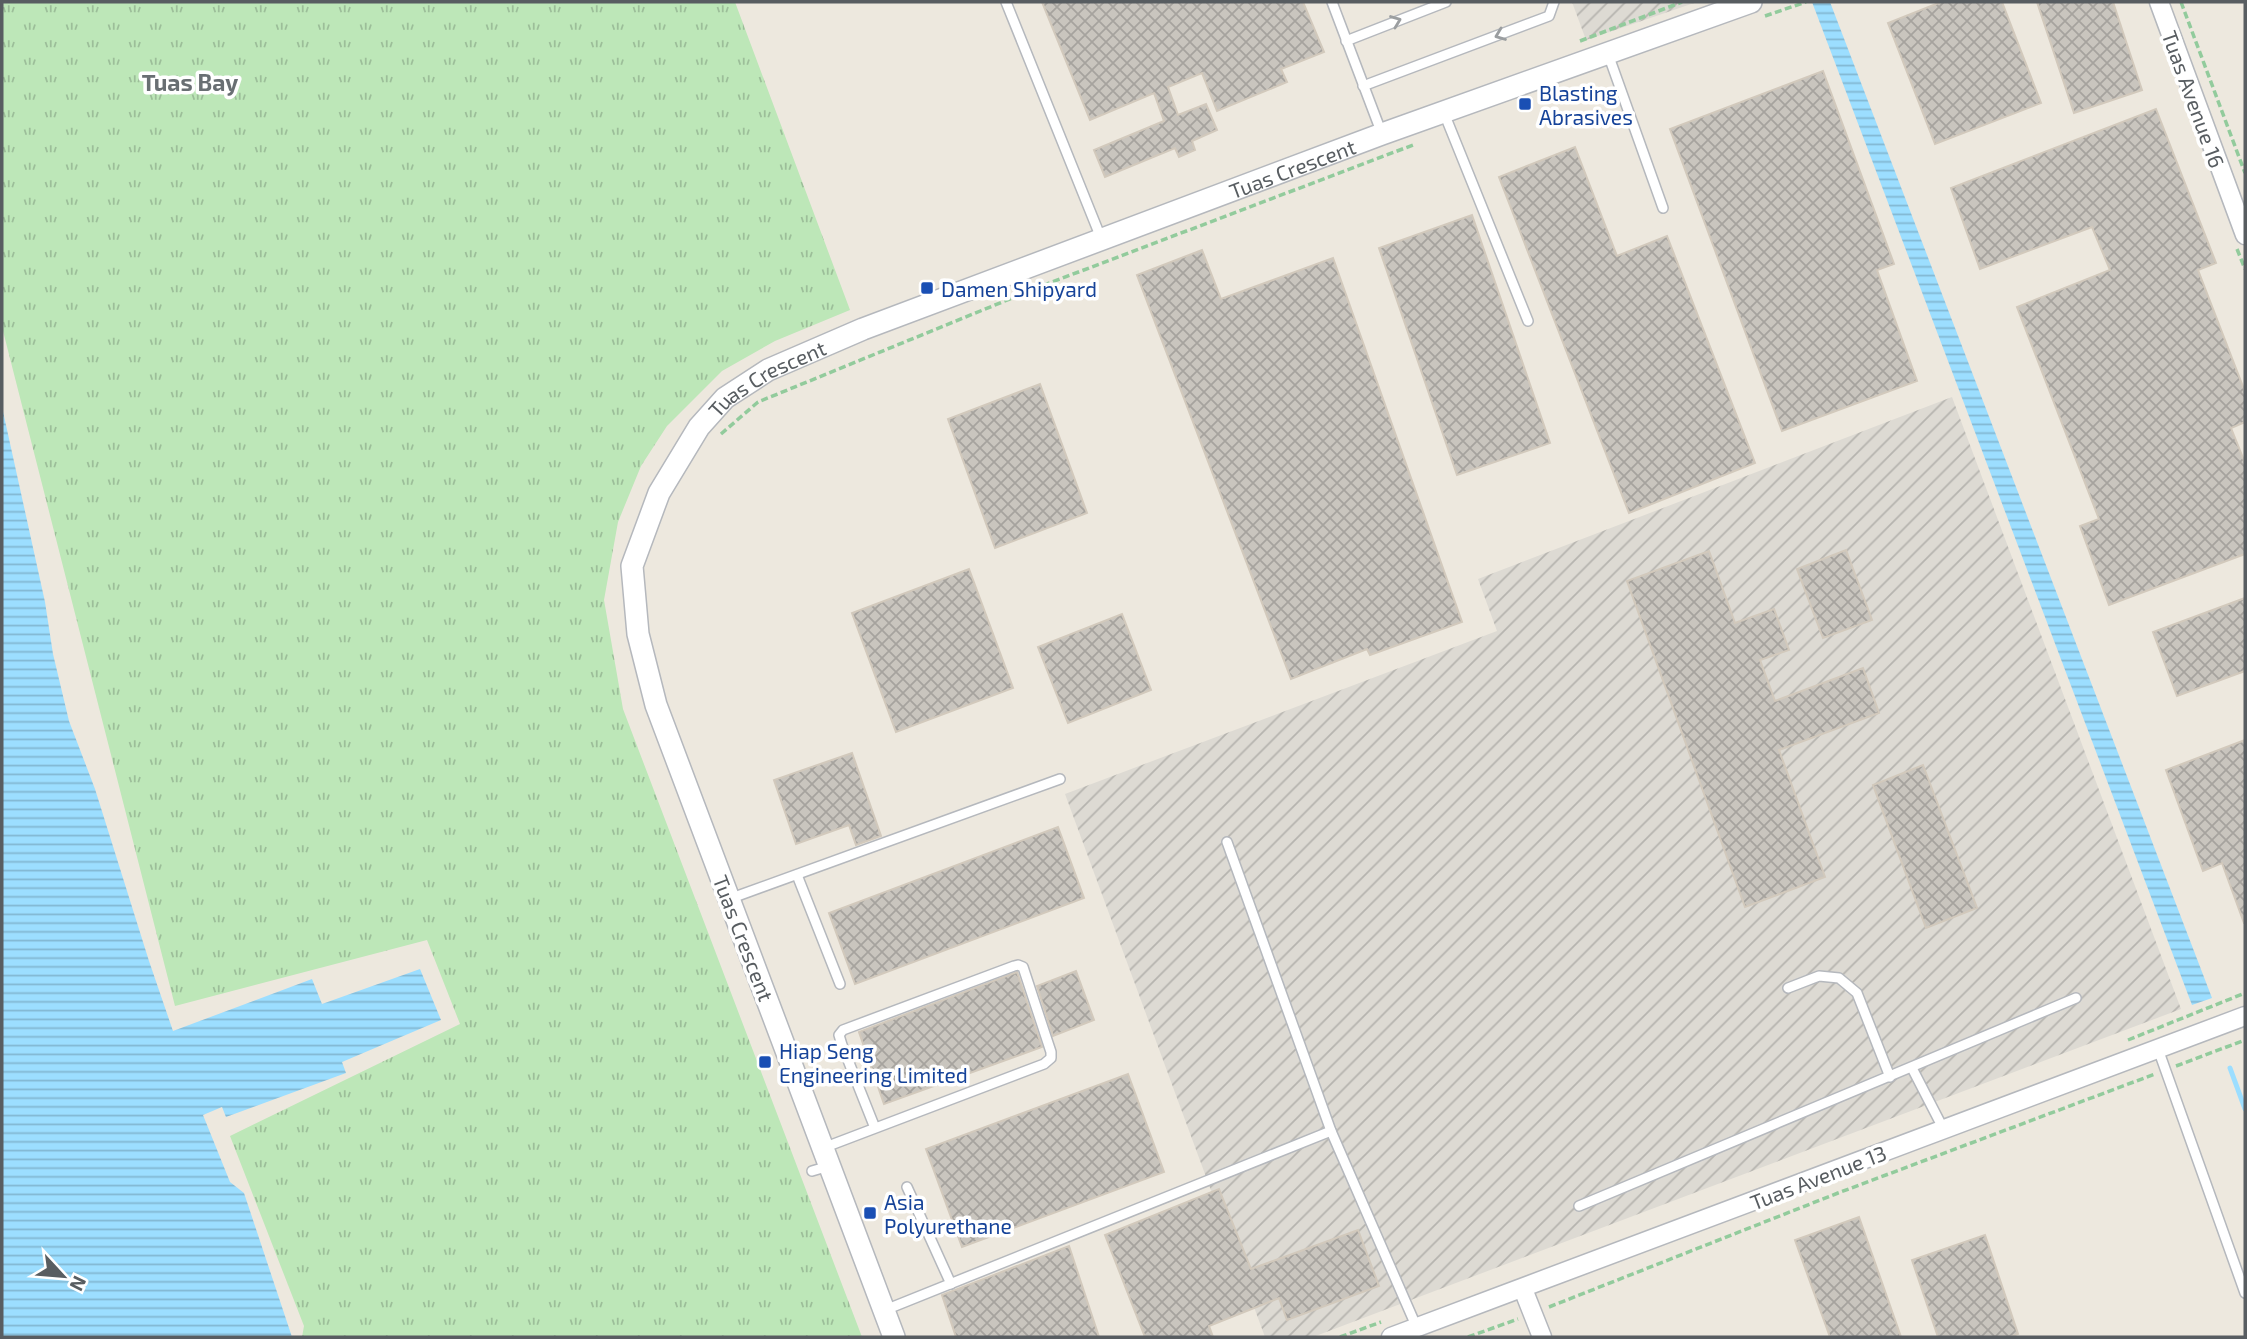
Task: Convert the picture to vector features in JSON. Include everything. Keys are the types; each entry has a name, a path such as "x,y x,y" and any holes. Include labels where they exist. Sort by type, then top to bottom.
{"street":[{"name":"Tuas Avenue 16","path":"2159,2 2245,235"},
{"name":"Tuas Crescent","path":"894,1337 821,1162 729,900 656,705 638,635 632,566 659,493 699,427 725,398 768,370 863,329 1382,134 1447,121 1608,52 1753,11"},
{"name":"Tuas Avenue 13","path":"1391,1337 2245,1016"},
{"path":"1523,1289 1542,1337"}],"lane":[{"path":"1006,2 1102,240"},
{"path":"1332,2 1382,134"},
{"path":"1346,41 1446,2"},
{"path":"1363,86 1549,16 1554,2"},
{"path":"1608,52 1663,208"},
{"path":"1447,121 1528,321"},
{"path":"729,900 1060,779"},
{"path":"1227,842 1331,1130 1417,1328"},
{"path":"797,875 840,984"},
{"path":"821,1162 875,1128 1044,1064 1051,1058 1023,967 1014,966 843,1030 839,1035 842,1045 875,1128"},
{"path":"1788,988 1819,975 1839,978 1857,993 1890,1076"},
{"path":"1579,1206 2076,998"},
{"path":"2158,1049 2245,1293"},
{"path":"1912,1068 1944,1130"},
{"path":"884,1311 1331,1130"},
{"path":"906,1187 951,1284"}],"path":[{"path":"1753,11 1806,2"},
{"path":"2181,2 2245,173"},
{"path":"713,441 758,402 1447,121"},
{"path":"1468,1337 1851,1188 2245,1040"}],"shaded area":[{"path":"1572,2 1697,2 1586,40"},
{"path":"1952,397 2181,1009 1313,1337 1265,1337 1065,794 1497,631 1478,579"}],"green space":[{"path":"2,2 735,2 850,310 775,341 722,371 667,426 641,466 618,522 604,600 623,709 862,1337 302,1337 304,1326 230,1136 460,1024 427,940 175,1006 2,327"}],"water":[{"path":"1812,2 1830,2 2212,998 2192,1005"},
{"path":"2,407 69,721 95,789 173,1031 312,979 322,1004 420,969 441,1020 342,1062 346,1073 226,1117 222,1107 203,1115 230,1182 244,1193 292,1337 2,1337"}],"building":[{"path":"1042,2 1303,2 1324,52 1281,69 1287,82 1217,111 1202,73 1168,87 1178,115 1206,104 1217,130 1192,141 1195,150 1179,157 1175,148 1105,177 1094,150 1164,121 1154,93 1090,120"},
{"path":"1941,2 2002,2 2041,103 1935,144 1888,23"},
{"path":"2037,2 2113,2 2142,90 2074,113"},
{"path":"1823,71 1894,264 1877,270 1917,381 1782,431 1670,129"},
{"path":"2156,109 2216,263 2198,270 2245,392 2245,422 2231,428 2245,463 2245,554 2109,605 2080,526 2099,519 2017,307 2110,270 2092,227 1980,269 1951,188"},
{"path":"1575,147 1617,256 1667,236 1755,463 1629,513 1499,177"},
{"path":"1472,215 1550,443 1457,475 1379,248"},
{"path":"1202,250 1221,299 1333,258 1462,622 1370,655 1367,649 1291,679 1137,275"},
{"path":"1040,384 1087,513 995,548 948,419"},
{"path":"1846,550 1872,620 1823,638 1797,569"},
{"path":"1709,551 1735,623 1774,609 1789,650 1760,660 1775,701 1863,668 1879,713 1779,750 1825,877 1745,907 1627,581"},
{"path":"969,569 1013,688 896,732 852,613"},
{"path":"2245,598 2245,671 2177,696 2153,632"},
{"path":"1122,614 1151,690 1068,723 1038,647"},
{"path":"2245,740 2244,923 2222,863 2203,871 2166,770"},
{"path":"852,753 881,836 856,845 849,825 796,844 774,780"},
{"path":"1923,765 1977,908 1926,928 1873,785"},
{"path":"1058,827 1084,898 855,984 829,913"},
{"path":"1076,971 1094,1020 1053,1036 1037,986"},
{"path":"1017,972 1042,1047 884,1104 859,1032"},
{"path":"1128,1074 1164,1172 962,1247 926,1149"},
{"path":"1219,1189 1251,1269 1358,1230 1379,1286 1287,1320 1279,1298 1209,1326 1213,1337 1145,1337 1105,1235"},
{"path":"1859,1217 1901,1337 1830,1337 1795,1240"},
{"path":"1985,1235 2018,1334 2010,1337 1938,1337 1912,1260"},
{"path":"1069,1246 1099,1337 956,1337 942,1295"}],"waterway":[{"path":"2230,1068 2245,1109"}],"place":[{"name":"Blasting Abrasives","path":"1525,104"},
{"name":"Damen Shipyard","path":"927,288"},
{"name":"Hiap Seng Engineering Limited","path":"765,1062"},
{"name":"Asia Polyurethane","path":"870,1213"}],"district":[{"name":"Tuas Bay","path":"190,82"}]}
